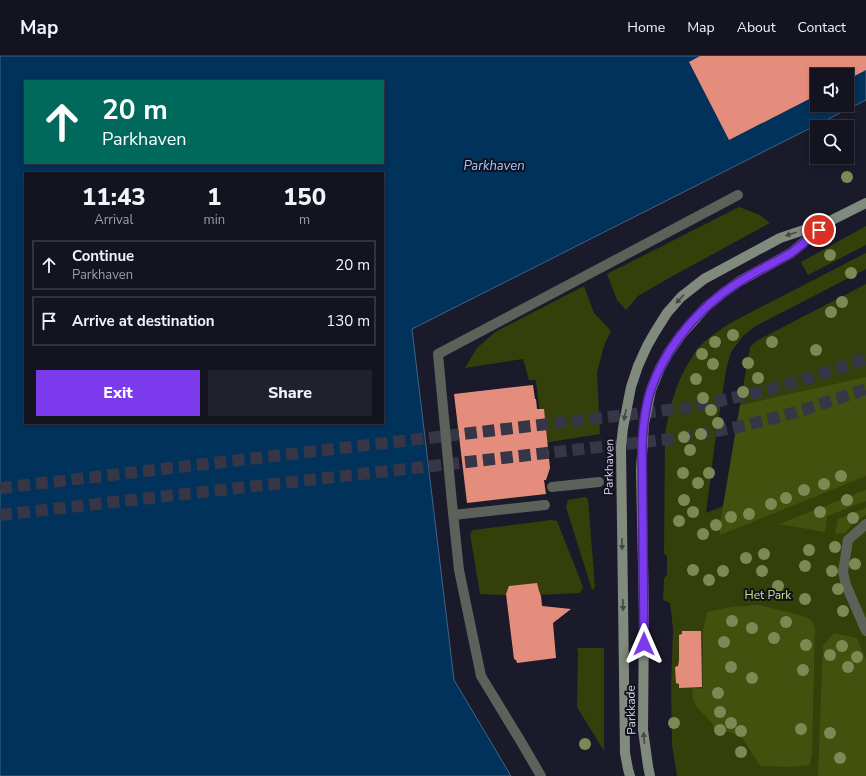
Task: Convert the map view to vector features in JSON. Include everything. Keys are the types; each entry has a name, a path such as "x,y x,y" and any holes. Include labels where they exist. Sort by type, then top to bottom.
{"street":[{"path":"541,776 481,676 459,570 438,354 738,195"},
{"name":"Parkhaven","path":"622,580 621,446 624,421 631,387 638,366 647,346 667,313 681,296 704,279 780,238 828,222 866,203"},
{"name":"Parkhaven","path":"643,572 642,446 644,424 651,390 660,368 681,335 706,307 740,281 790,253 828,222"},
{"path":"552,486 599,482"},
{"path":"453,515 545,505"},
{"path":"866,524 848,540 843,572 846,585 866,631"},
{"name":"Parkkade","path":"643,572 643,730 650,776"},
{"name":"Parkkade","path":"622,580 625,753 630,776"}],"green space":[{"path":"739,207 760,215 770,223 638,296 626,310 617,300 607,274"},
{"path":"866,226 866,245 808,275 801,262"},
{"name":"Het Park","path":"866,253 866,269 754,327 743,336 731,352 726,370 706,513 790,479 840,383 740,405 750,347 758,340 866,284 866,776 677,776 672,745 671,687 673,629 670,603 663,600 664,579 667,574 667,556 664,554 665,435 668,416 676,388 697,349 719,330"},
{"path":"584,286 594,313 611,331 605,343 597,372 600,434 543,443 536,380 529,380 523,359 465,368 477,348 495,332"},
{"path":"866,377 866,476 720,535 720,524 740,405"},
{"path":"866,490 866,501 827,516 825,532 779,524"},
{"path":"585,497 588,499 595,587 592,590 566,507 568,500"},
{"path":"866,508 866,515 855,522 845,533 835,534 838,519"},
{"path":"551,520 557,521 583,587 580,593 530,595 480,594 470,534 473,530"},
{"path":"759,605 803,616 811,620 815,627 812,753 810,765 792,767 760,766 743,739 730,732 715,731 712,723 696,706 693,699 692,688 703,689 703,632 707,612 732,607"},
{"path":"834,633 857,638 866,660 866,776 818,776 823,646"},
{"path":"577,648 604,648 604,751 577,707"}],"water":[{"path":"0,56 866,56 866,100 854,106 854,68 810,68 810,112 842,112 826,120 810,120 810,128 412,329 454,680 511,776 0,776"}],"building":[{"path":"700,56 866,56 866,70 854,76 854,68 810,68 810,99 729,140 689,62"},
{"path":"533,385 537,409 544,409 550,468 546,480 544,480 546,494 467,503 454,394"},
{"path":"537,583 542,606 571,609 553,623 556,658 517,663 514,659 506,594 509,586"},
{"path":"682,631 701,631 702,687 679,688 679,684 676,683 675,667 678,666 679,661 679,635 682,634"}],"tunnel":[{"path":"0,488 685,408 777,387 822,374 866,358"},
{"path":"0,515 670,439 707,433 779,417 866,389"}],"route":[{"path":"644,644 642,446 647,407 651,390 660,368 681,335 706,307 740,281 790,253 819,230"}]}
